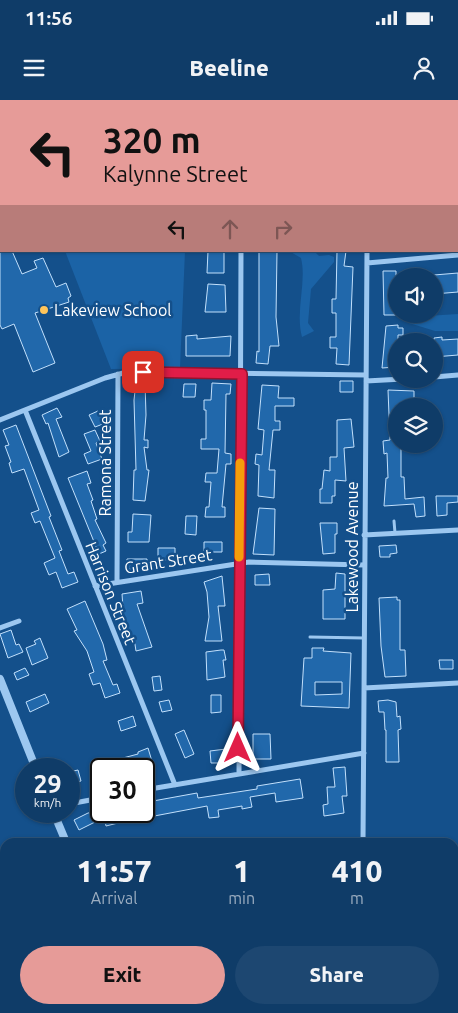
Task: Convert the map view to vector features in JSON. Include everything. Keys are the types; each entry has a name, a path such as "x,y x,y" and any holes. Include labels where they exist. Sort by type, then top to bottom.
{"street":[{"path":"238,774 238,562 242,374 241,252"},
{"name":"Lakewood Avenue","path":"363,838 367,252"},
{"path":"367,262 458,254"},
{"path":"0,420 118,374 135,372 388,379"},
{"name":"Ramona Street","path":"117,582 118,374"},
{"path":"443,376 458,375"},
{"name":"Harrison Street","path":"25,410 175,785"},
{"path":"364,535 458,530"},
{"name":"Grant Street","path":"95,586 238,562 364,565"},
{"path":"0,628 19,621"},
{"path":"0,679 32,758"},
{"path":"364,688 458,683"},
{"path":"155,788 364,753"},
{"path":"58,823 64,838"}],"lane":[{"path":"394,522 395,533"},
{"path":"310,637 364,638"}],"shaded area":[{"path":"65,252 185,252 180,368 111,369"},
{"path":"291,252 315,252 319,256 329,255 334,257 334,262 311,289 308,323 314,331 302,337 300,327 303,277 301,258"},
{"path":"458,314 458,331 435,331 409,323 443,323 443,315"}],"building":[{"path":"0,252 12,252 22,274 37,268 34,261 43,258 56,287 66,283 71,296 68,298 69,302 35,313 55,363 33,372 14,324 2,329 0,325"},
{"path":"208,252 224,252 224,273 207,273"},
{"path":"259,252 277,252 276,317 279,346 270,346 268,364 256,363 257,351 259,352"},
{"path":"337,252 346,252 344,266 353,267 349,365 336,364 337,348 330,348 330,337 336,337 336,313 332,313 332,299 336,299"},
{"path":"383,271 388,271 388,315 384,315"},
{"path":"458,273 458,292 443,293 443,274"},
{"path":"208,284 225,285 226,312 205,312"},
{"path":"398,325 398,328 403,328 403,333 388,333 388,368 382,368 386,326"},
{"path":"197,335 197,339 231,336 230,356 186,356 186,336"},
{"path":"458,339 458,355 443,356 443,340"},
{"path":"340,381 353,381 353,392 340,392"},
{"path":"136,382 145,382 146,415 144,440 148,440 148,448 144,447 147,470 149,470 145,501 133,500 134,470 136,470 134,400"},
{"path":"212,383 231,384 230,394 226,394 225,453 231,454 231,464 226,464 222,507 225,507 225,517 205,517 206,507 209,507 211,482 205,482 206,473 217,473 219,449 201,449 201,439 206,439 204,400 211,400"},
{"path":"184,384 196,384 195,397 183,397"},
{"path":"262,385 279,386 278,398 294,398 294,406 275,406 275,421 280,421 280,430 273,430 269,470 275,470 274,498 258,496 259,465 255,464 256,454 262,455 264,430 258,429"},
{"path":"388,390 414,391 414,398 388,398"},
{"path":"57,408 62,417 56,419 69,452 59,457 48,423 46,424 42,415"},
{"path":"98,411 103,424 95,427 89,415"},
{"path":"351,419 354,447 344,448 346,481 335,480 335,496 332,496 332,503 320,503 320,489 322,489 324,470 330,471 330,457 337,457 337,420"},
{"path":"16,425 51,516 49,517 62,550 59,551 68,574 74,572 78,582 62,588 56,572 49,575 44,563 55,558 40,521 35,523 31,513 39,510 24,469 12,473 9,463 11,462 5,446 9,445 3,430"},
{"path":"95,430 100,441 96,443 102,459 88,464 84,454 91,451 84,434"},
{"path":"388,440 388,453 401,453 401,477 404,477 405,499 424,497 425,516 416,517 414,504 384,506 386,478 388,478 387,453 384,454 383,441"},
{"path":"87,471 91,483 87,484 97,519 95,520 106,543 103,545 106,551 99,554 68,478"},
{"path":"436,496 458,496 458,502 447,503 447,515 437,516"},
{"path":"259,508 275,509 274,555 253,554"},
{"path":"133,514 151,515 149,542 128,542 128,532 132,532"},
{"path":"186,516 197,516 196,535 185,534"},
{"path":"320,523 337,523 335,553 323,554"},
{"path":"204,542 222,542 222,552 204,552"},
{"path":"396,545 397,553 390,554 390,557 380,557 379,546"},
{"path":"158,548 175,548 175,560 158,560"},
{"path":"127,559 147,559 147,570 127,569"},
{"path":"336,573 345,574 345,619 323,619 323,590 335,589"},
{"path":"269,574 270,585 255,585 255,575"},
{"path":"222,576 225,606 218,606 222,641 205,641 209,617 207,592 204,582"},
{"path":"141,591 143,603 137,604 152,647 136,651 134,638 132,639 124,621 122,594"},
{"path":"397,597 397,600 400,600 400,650 405,650 406,676 385,677 381,646 379,598"},
{"path":"85,601 103,644 107,660 103,661 113,685 117,684 120,693 105,698 100,683 93,685 89,674 94,672 87,651 74,631 77,630 67,609"},
{"path":"11,630 16,645 19,644 23,652 8,658 0,634"},
{"path":"40,638 48,658 32,665 26,648 36,644 34,641"},
{"path":"312,648 324,648 323,651 351,653 349,708 301,706 304,658 312,658","holes":["315,682 342,682 342,694 315,695"]},
{"path":"224,650 226,660 223,660 225,677 207,680 206,652"},
{"path":"439,660 453,660 453,669 440,669"},
{"path":"25,668 29,675 17,680 14,673"},
{"path":"160,676 162,690 154,691 152,677"},
{"path":"45,694 49,703 30,712 26,702"},
{"path":"211,695 221,695 221,712 211,713"},
{"path":"169,700 172,710 162,712 159,702"},
{"path":"388,700 396,702 397,717 400,716 401,729 398,730 399,762 386,762 384,712 379,712 378,701"},
{"path":"133,716 136,726 121,731 118,721"},
{"path":"184,730 194,754 185,758 175,734"},
{"path":"253,734 270,734 271,759 253,759"},
{"path":"148,748 151,758 123,758 138,754 138,752"},
{"path":"226,749 228,763 211,763 210,751"},
{"path":"345,767 347,796 342,796 344,813 324,816 323,805 328,804 327,787 335,787 333,768"},
{"path":"300,779 303,798 276,802 275,793 250,797 252,807 242,809 242,806 218,810 219,817 209,818 207,806 155,816 155,801 197,793 198,798 257,789 257,786"},
{"path":"90,813 90,823 93,823 79,830 76,823 80,823 80,817"},
{"path":"105,823 118,823 106,826"}],"slow traffic":[{"path":"239,557 240,463"}],"place":[{"name":"Lakeview School","path":"44,310"}],"route":[{"path":"143,372 242,374 238,748"}]}
